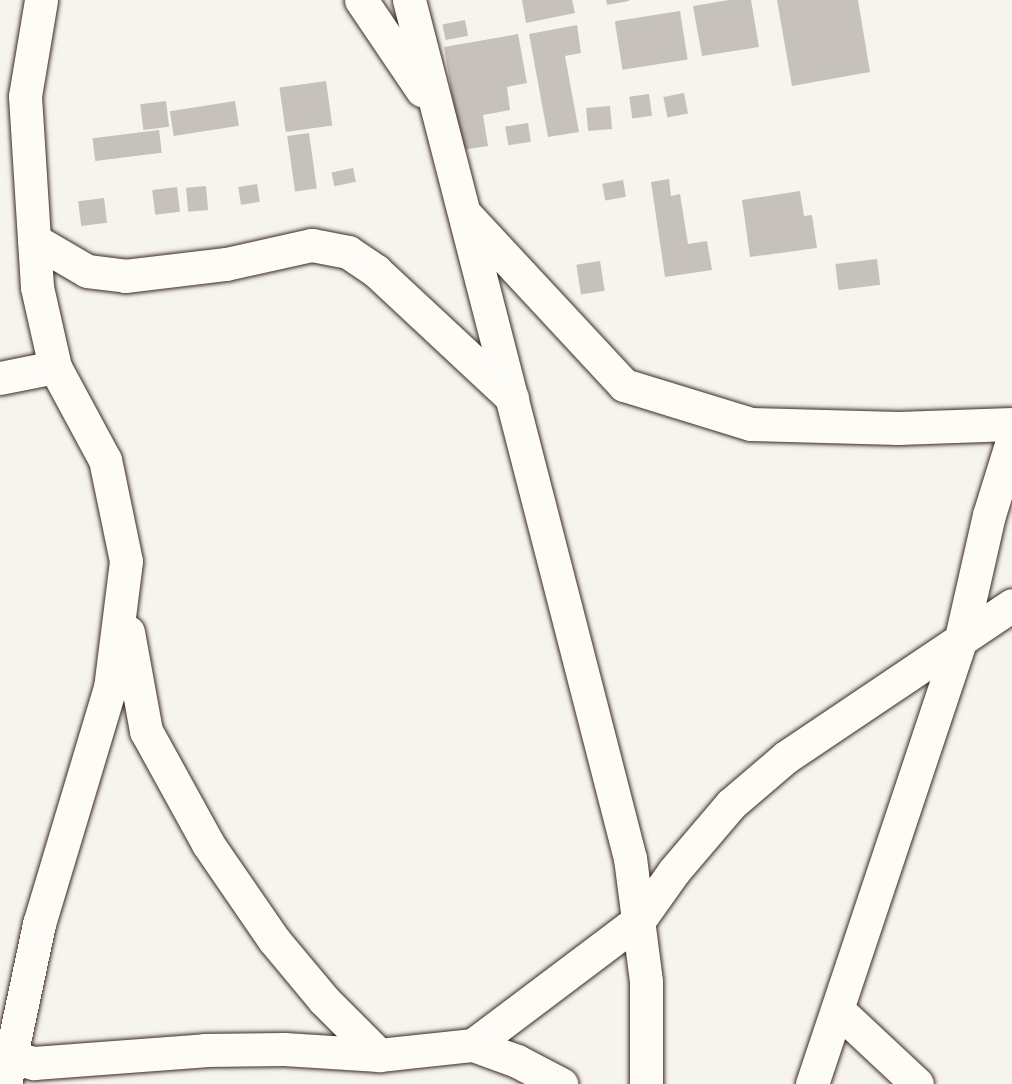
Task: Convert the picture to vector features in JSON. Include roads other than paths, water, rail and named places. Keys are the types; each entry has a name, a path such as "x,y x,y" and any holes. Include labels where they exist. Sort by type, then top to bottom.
{"street":[{"path":"41,0 25,96 37,287 56,368 105,460 126,561 128,642 146,731 208,844 274,940 324,1000 379,1055"},
{"path":"361,0 411,72 441,123"},
{"path":"409,0 616,798 640,919 646,981 646,1084"},
{"path":"464,213 624,385 751,424 898,428 1012,424"},
{"path":"34,240 87,271 125,276 226,264 312,245 348,252 376,271 512,398"},
{"path":"0,378 56,368"},
{"path":"813,1084 962,638 989,515 1012,441"},
{"path":"126,561 110,688 39,924 8,1070 34,1063 205,1050 284,1049 379,1055 472,1045 517,1061 561,1084"},
{"path":"472,1045 640,919 674,871 731,804 786,757 1012,605"},
{"path":"838,1010 917,1084"}]}
